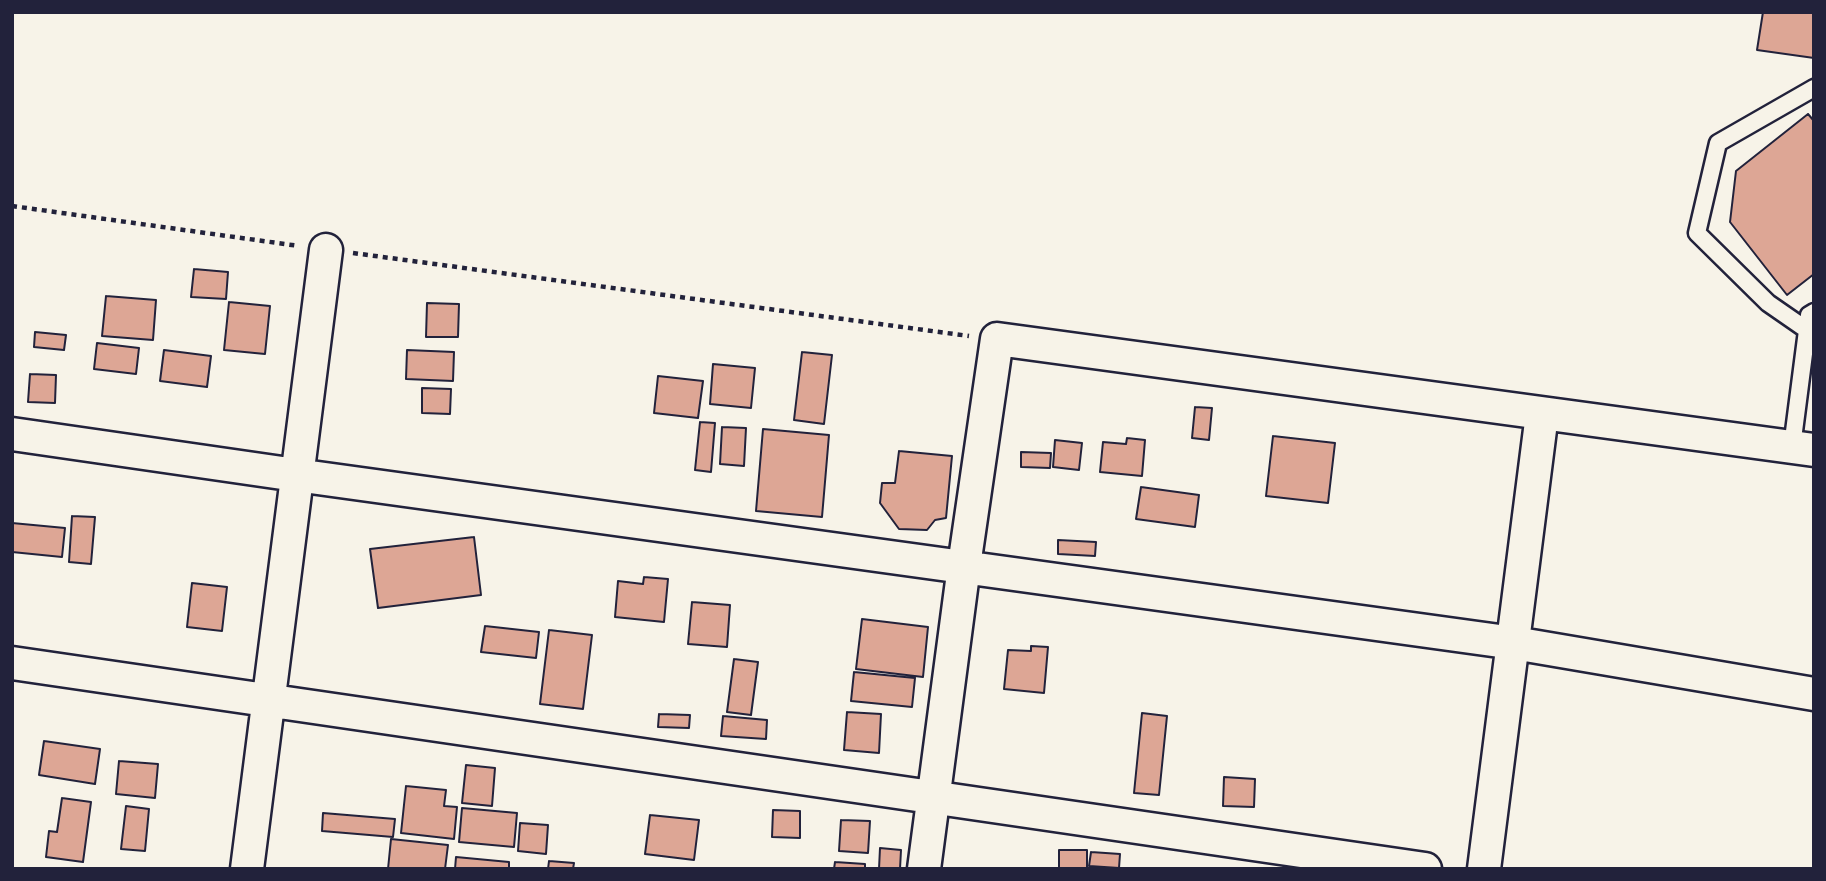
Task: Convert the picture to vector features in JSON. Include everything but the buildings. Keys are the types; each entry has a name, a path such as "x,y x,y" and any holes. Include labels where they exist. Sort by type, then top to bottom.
{"street":[{"path":"247,869 326,250"},
{"path":"924,869 997,339 1803,449"},
{"path":"1483,869 1542,414"},
{"path":"12,434 1514,643 1814,694"},
{"path":"12,663 1425,869"}],"lane":[{"path":"1807,330 1768,303 1697,233 1718,144 1814,88"},
{"path":"1803,449 1807,330 1809,315 1814,312"}],"path":[{"path":"12,206 997,339"}]}
